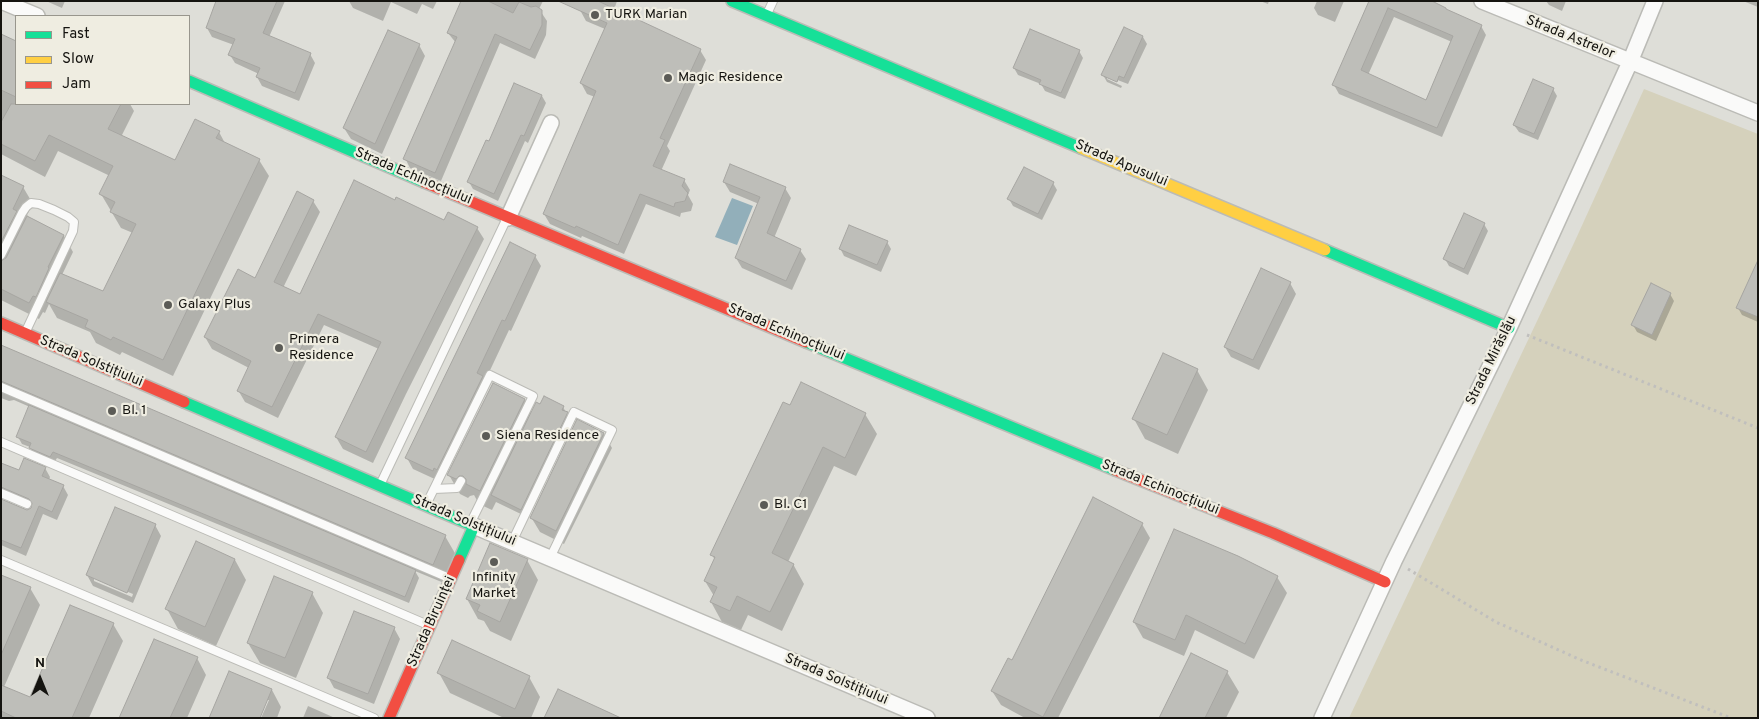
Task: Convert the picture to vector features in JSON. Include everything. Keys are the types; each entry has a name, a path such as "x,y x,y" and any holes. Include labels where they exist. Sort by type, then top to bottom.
{"street":[{"path":"1,1 34,15"},
{"name":"Strada Apusului","path":"732,1 1509,328"},
{"name":"Strada Astrelor","path":"1482,1 1758,113"},
{"name":"Strada Mirăslău","path":"1322,718 1394,561 1509,328 1630,62 1655,1"},
{"name":"Strada Echinocțiului","path":"190,81 508,218 1148,484 1298,543 1385,582"},
{"path":"508,218 551,123"},
{"name":"Strada Solstițiului","path":"1,323 927,718"},
{"name":"Strada Biruinței","path":"389,718 451,579 472,525"}],"lane":[{"path":"766,16 773,1"},
{"path":"1,255 22,213 31,203 54,210 74,222 73,231 25,333"},
{"path":"380,484 508,218"},
{"path":"426,504 490,375 533,396 472,525"},
{"path":"1,387 451,579"},
{"path":"512,542 574,412 612,430 550,558"},
{"path":"1,442 430,626"},
{"path":"434,488 457,488 461,482"},
{"path":"1,493 27,504"},
{"path":"1,560 374,718"}],"path":[{"path":"1509,328 1758,428"},
{"path":"1394,561 1496,622 1581,660 1731,718"}],"shaded area":[{"path":"1644,89 1758,134 1758,718 1349,718 1574,243"}],"water":[{"path":"732,198 753,206 737,245 715,237"}],"building":[{"path":"216,1 277,1 263,33 311,53 295,93 256,77 260,68 228,55 235,39 206,28"},
{"path":"461,1 488,1 513,13 519,2 531,7 536,6 542,10 542,25 530,50 495,34 435,173 403,159 457,37 447,33"},
{"path":"558,1 598,1 701,49 660,138 665,140 653,166 685,179 682,186 688,193 685,201 675,203 674,207 640,194 618,245 576,226 575,228 543,214 596,91 580,83 607,23"},
{"path":"1369,1 1432,1 1482,25 1437,128 1332,85","holes":["1388,8 1453,36 1426,100 1361,70"]},
{"path":"1124,27 1143,36 1124,78 1119,76 1117,82 1101,75"},
{"path":"1030,29 1080,50 1061,93 1039,84 1041,80 1013,68"},
{"path":"388,30 420,44 375,144 343,128"},
{"path":"1,34 15,41 15,97 1,90"},
{"path":"1533,79 1554,88 1534,134 1513,125"},
{"path":"514,83 542,95 524,136 521,135 494,194 467,182 486,140 489,141"},
{"path":"11,104 120,105 108,129 175,160 195,119 220,131 216,138 260,159 163,360 113,337 111,340 85,327 88,320 46,302 60,273 103,291 136,224 110,212 115,202 99,194 113,166 49,135 35,161 1,144 1,122"},
{"path":"730,164 786,187 767,233 801,249 786,281 735,258 760,197 723,182"},
{"path":"1024,167 1054,182 1038,214 1007,199"},
{"path":"1,175 24,186 13,209 17,211 1,242"},
{"path":"354,180 395,200 396,197 444,220 448,212 478,227 366,452 335,437 381,342 318,314 272,407 237,391 251,361 204,337 238,269 255,278 297,191 314,200 274,282 300,294"},
{"path":"1464,213 1485,223 1464,269 1443,259"},
{"path":"27,216 64,235 36,297 33,296 29,303 1,289 1,261 6,258"},
{"path":"849,225 888,241 877,265 839,249"},
{"path":"510,242 536,255 505,321 502,320 477,373 483,376 437,470 434,468 433,471 405,458"},
{"path":"1758,260 1758,317 1736,308"},
{"path":"1261,268 1291,282 1253,360 1224,347"},
{"path":"1651,283 1671,293 1652,335 1631,325"},
{"path":"1,345 446,535 433,565 1,381"},
{"path":"1163,353 1198,369 1167,435 1132,419"},
{"name":"Bl. C1","path":"801,382 866,413 845,458 823,447 772,553 794,564 770,612 737,596 730,611 710,602 717,587 704,581 715,557 710,555 783,402 790,405"},
{"name":"Siena Residence","path":"493,383 525,399 480,491 466,484 466,479 463,476 459,476 456,479 447,475"},
{"path":"544,396 564,406 562,410 568,412 521,510 491,495 536,402 540,404"},
{"path":"29,405 416,570 405,597 53,452 50,457 29,448 31,443 16,437"},
{"path":"577,419 604,433 556,531 530,518"},
{"path":"24,458 46,467 42,476 64,485 52,512 39,506 21,548 1,540 1,499 27,510 31,508 32,503 29,499 1,487 1,463 19,470"},
{"path":"1093,497 1143,523 1043,717 991,691 1008,658 1012,660"},
{"path":"115,507 156,524 127,593 86,575"},
{"path":"1174,529 1238,556 1278,576 1245,644 1186,615 1175,640 1133,622"},
{"path":"196,541 235,559 205,627 165,609"},
{"path":"490,543 528,559 500,622 477,611 480,605 466,599"},
{"path":"1,575 31,587 1,655"},
{"path":"274,576 313,592 285,658 247,643"},
{"path":"70,605 114,623 72,718 16,718 1,711 1,685 30,697"},
{"path":"354,611 395,627 368,694 327,678"},
{"path":"154,639 198,657 170,718 119,718"},
{"path":"452,640 530,676 515,709 437,673"},
{"path":"1191,653 1228,671 1205,718 1159,718"},
{"path":"229,671 272,689 260,718 209,718"},
{"path":"558,689 621,718 544,718"}],"traffic: fast":[{"path":"732,1 1081,148"},
{"path":"190,81 424,182"},
{"path":"1325,250 1509,328"},
{"path":"806,342 1115,470"},
{"path":"184,402 474,526 459,560"}],"traffic: slow":[{"path":"1081,148 1325,250"}],"traffic: jam":[{"path":"424,182 806,342"},
{"path":"1,323 184,402"},
{"path":"1115,470 1273,533 1385,582"},
{"path":"389,718 459,560"}],"place":[{"name":"TURK Marian","path":"595,15"},
{"name":"Magic Residence","path":"668,78"},
{"name":"Galaxy Plus","path":"168,305"},
{"name":"Primera Residence","path":"279,348"},
{"name":"Bl. 1","path":"112,411"},
{"name":"Siena Residence","path":"486,436"},
{"name":"Bl. C1","path":"764,505"},
{"name":"Infinity Market","path":"494,562"}]}
